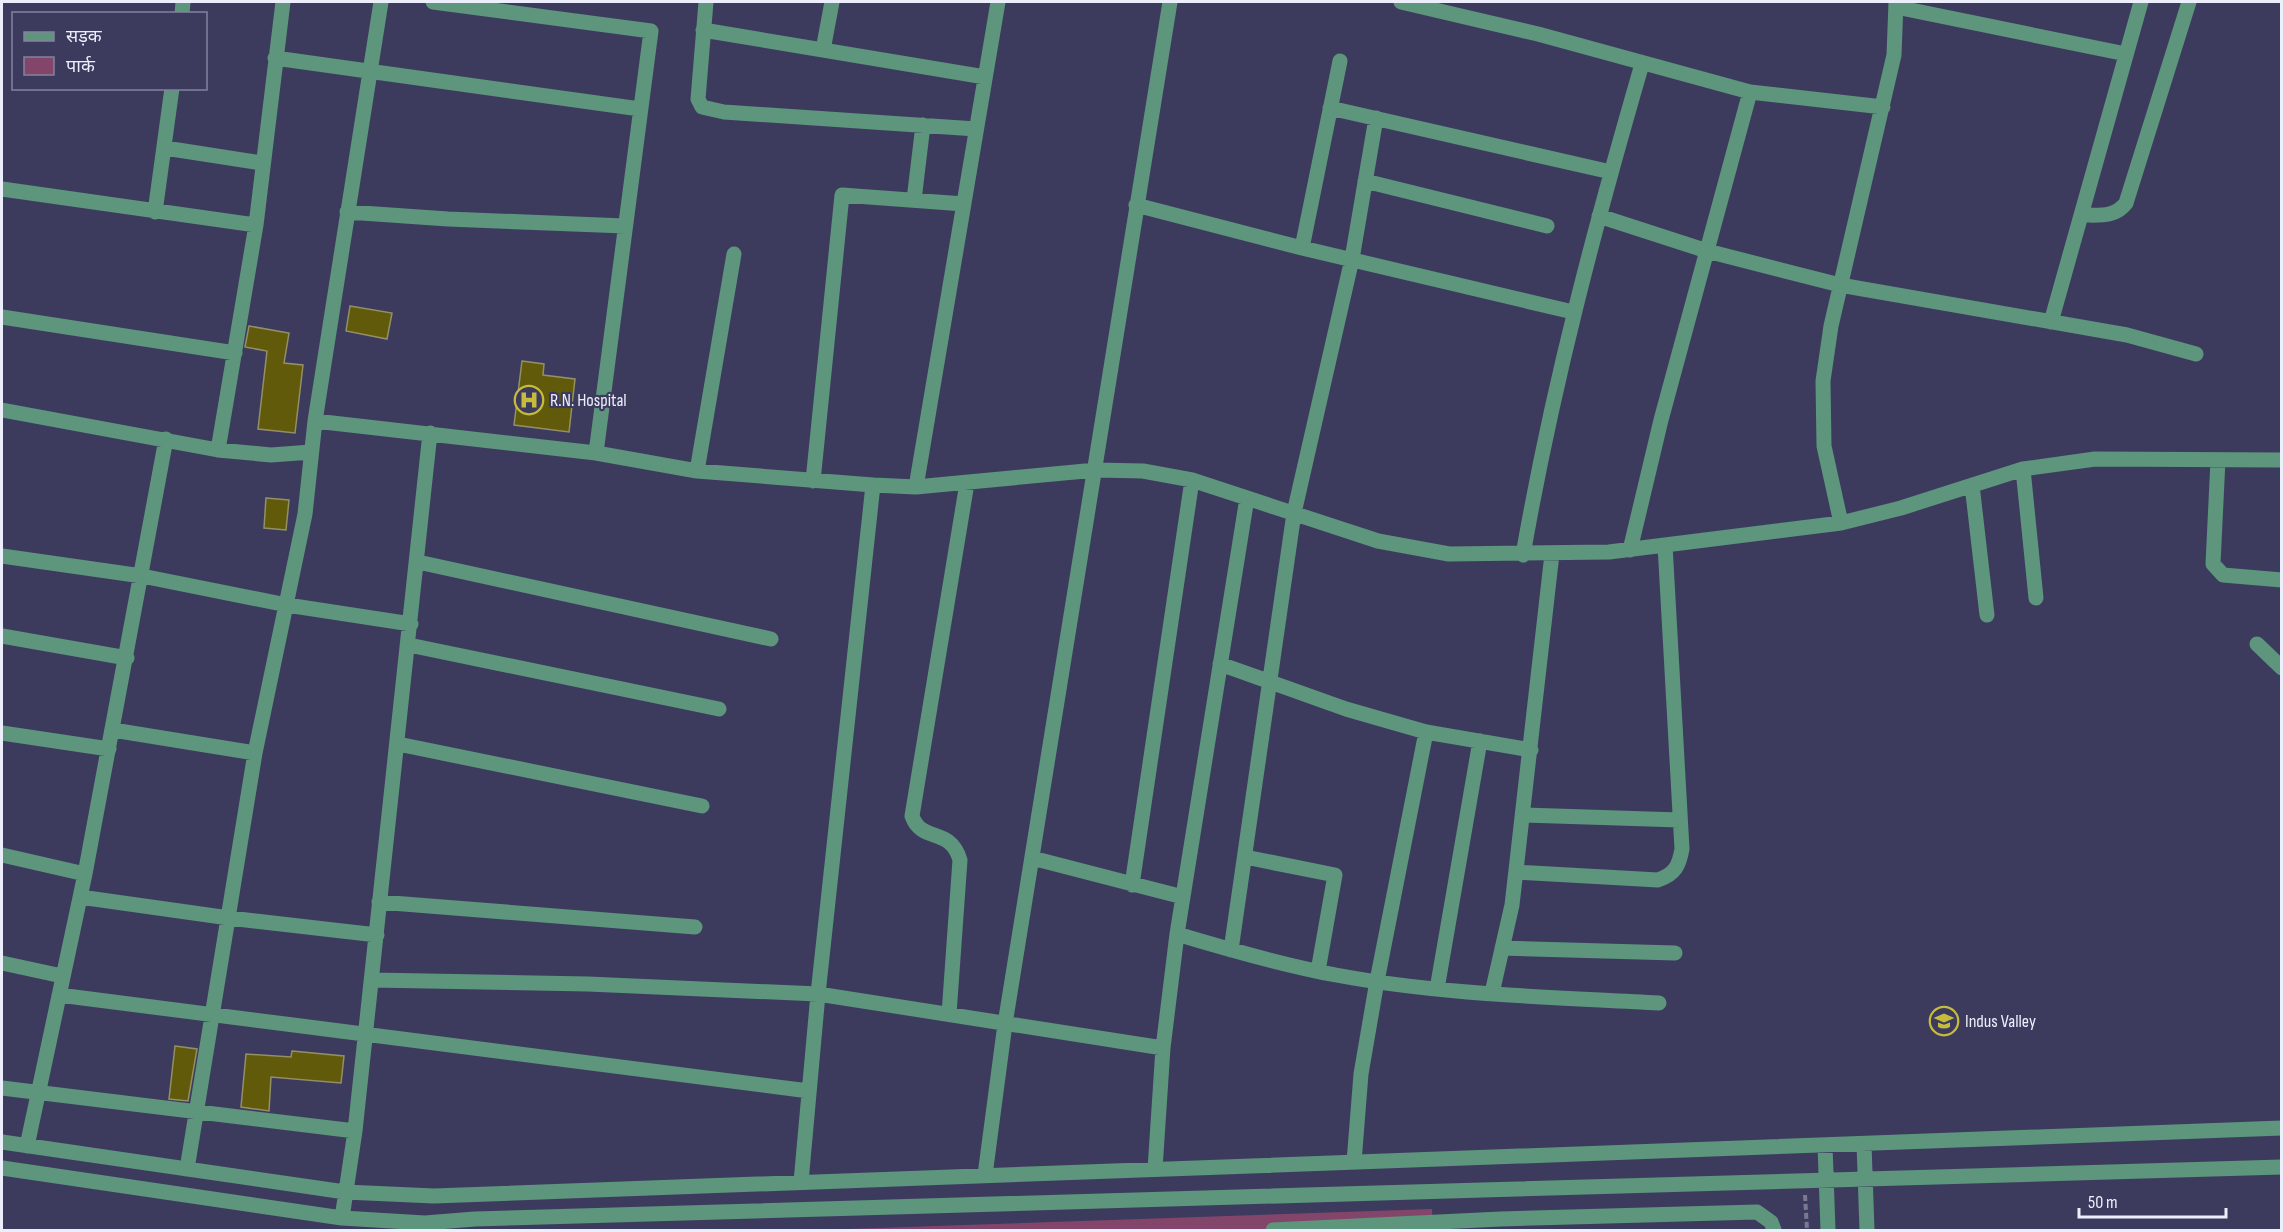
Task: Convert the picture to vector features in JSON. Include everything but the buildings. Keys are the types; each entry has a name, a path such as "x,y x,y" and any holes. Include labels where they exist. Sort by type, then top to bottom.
{"street":[{"path":"218,450 256,225 283,2"},
{"path":"187,1170 214,1016 255,753 305,514 315,422 368,72 381,2"},
{"path":"433,2 651,31 596,453"},
{"path":"706,2 698,99 702,107 711,111 976,129"},
{"path":"823,50 832,2"},
{"path":"916,487 998,2"},
{"path":"985,1175 1005,1024 1170,2"},
{"path":"1401,2 1538,34 1750,92 1883,107"},
{"path":"2051,322 2141,2"},
{"path":"2081,215 2108,215 2120,211 2126,203 2189,2"},
{"path":"1841,523 1824,446 1823,381 1840,285 1894,55 1896,4 2127,54"},
{"path":"703,30 985,77"},
{"path":"275,58 640,109"},
{"path":"1302,248 1340,61"},
{"path":"1524,555 1543,444 1573,312 1642,64"},
{"path":"155,212 172,90"},
{"path":"1630,550 1661,420 1750,92"},
{"path":"1330,108 1611,172"},
{"path":"1231,950 1294,513 1352,259 1376,118"},
{"path":"914,200 923,125"},
{"path":"165,148 262,163"},
{"path":"1365,181 1547,226"},
{"path":"2,189 256,225"},
{"path":"813,481 842,195 964,204"},
{"path":"1136,205 1302,248 1573,312"},
{"path":"347,212 448,219 625,226"},
{"path":"1599,216 1707,251 1840,285 2127,336 2196,354"},
{"path":"697,471 734,255"},
{"path":"2,317 235,353"},
{"path":"2,410 218,450 271,455 311,452"},
{"path":"315,422 596,453 697,471 873,485 916,487 1096,470 1143,471 1192,480 1378,541 1449,554 1524,555 1630,550 1841,523 2023,469 2095,459 2282,460"},
{"path":"342,1218 366,1034 430,433"},
{"path":"27,1146 85,874 166,439"},
{"path":"2217,460 2213,564 2223,574 2282,580"},
{"path":"2023,469 2036,598"},
{"path":"1132,885 1192,480"},
{"path":"950,1014 960,860 956,847 947,839 924,831 915,825 912,816 967,483"},
{"path":"801,1182 818,994 873,485"},
{"path":"1972,485 1987,615"},
{"path":"1155,1169 1163,1048 1177,934 1246,498"},
{"path":"1516,873 1658,880 1672,876 1680,864 1680,820 1665,545"},
{"path":"1492,993 1516,873 1552,554"},
{"path":"2,556 142,576 287,605 411,624"},
{"path":"418,562 771,639"},
{"path":"2,636 127,658"},
{"path":"2257,644 2282,668"},
{"path":"409,645 719,709"},
{"path":"1220,663 1346,709 1426,732 1531,750"},
{"path":"113,730 255,753"},
{"path":"1354,1162 1361,1074 1426,732"},
{"path":"2,733 109,749"},
{"path":"1437,989 1480,741"},
{"path":"398,744 702,806"},
{"path":"1523,815 1680,820"},
{"path":"2,855 85,874"},
{"path":"1245,857 1335,875 1318,971"},
{"path":"1032,858 1183,897"},
{"path":"80,897 229,918 377,935"},
{"path":"379,902 695,927"},
{"path":"1177,934 1318,971 1377,981 1437,989 1659,1003"},
{"path":"1502,948 1675,952"},
{"path":"2,963 62,976"},
{"path":"372,980 600,984 818,994 1163,1048"},
{"path":"58,995 214,1016 572,1058 809,1091"},
{"path":"2,1088 355,1131"},
{"path":"2,1142 345,1192 434,1196 2282,1128"},
{"path":"1864,1144 1867,1230"},
{"path":"1825,1145 1828,1230"},
{"path":"2,1168 342,1218 475,1225 2282,1167"},
{"path":"1273,1230 1501,1219 1757,1212 1771,1222 1774,1230"}],"green space":[{"path":"1432,1209 1433,1230 818,1230"}],"place":[{"name":"R.N. Hospital","path":"529,400"},
{"name":"Indus Valley","path":"1944,1021"}]}
